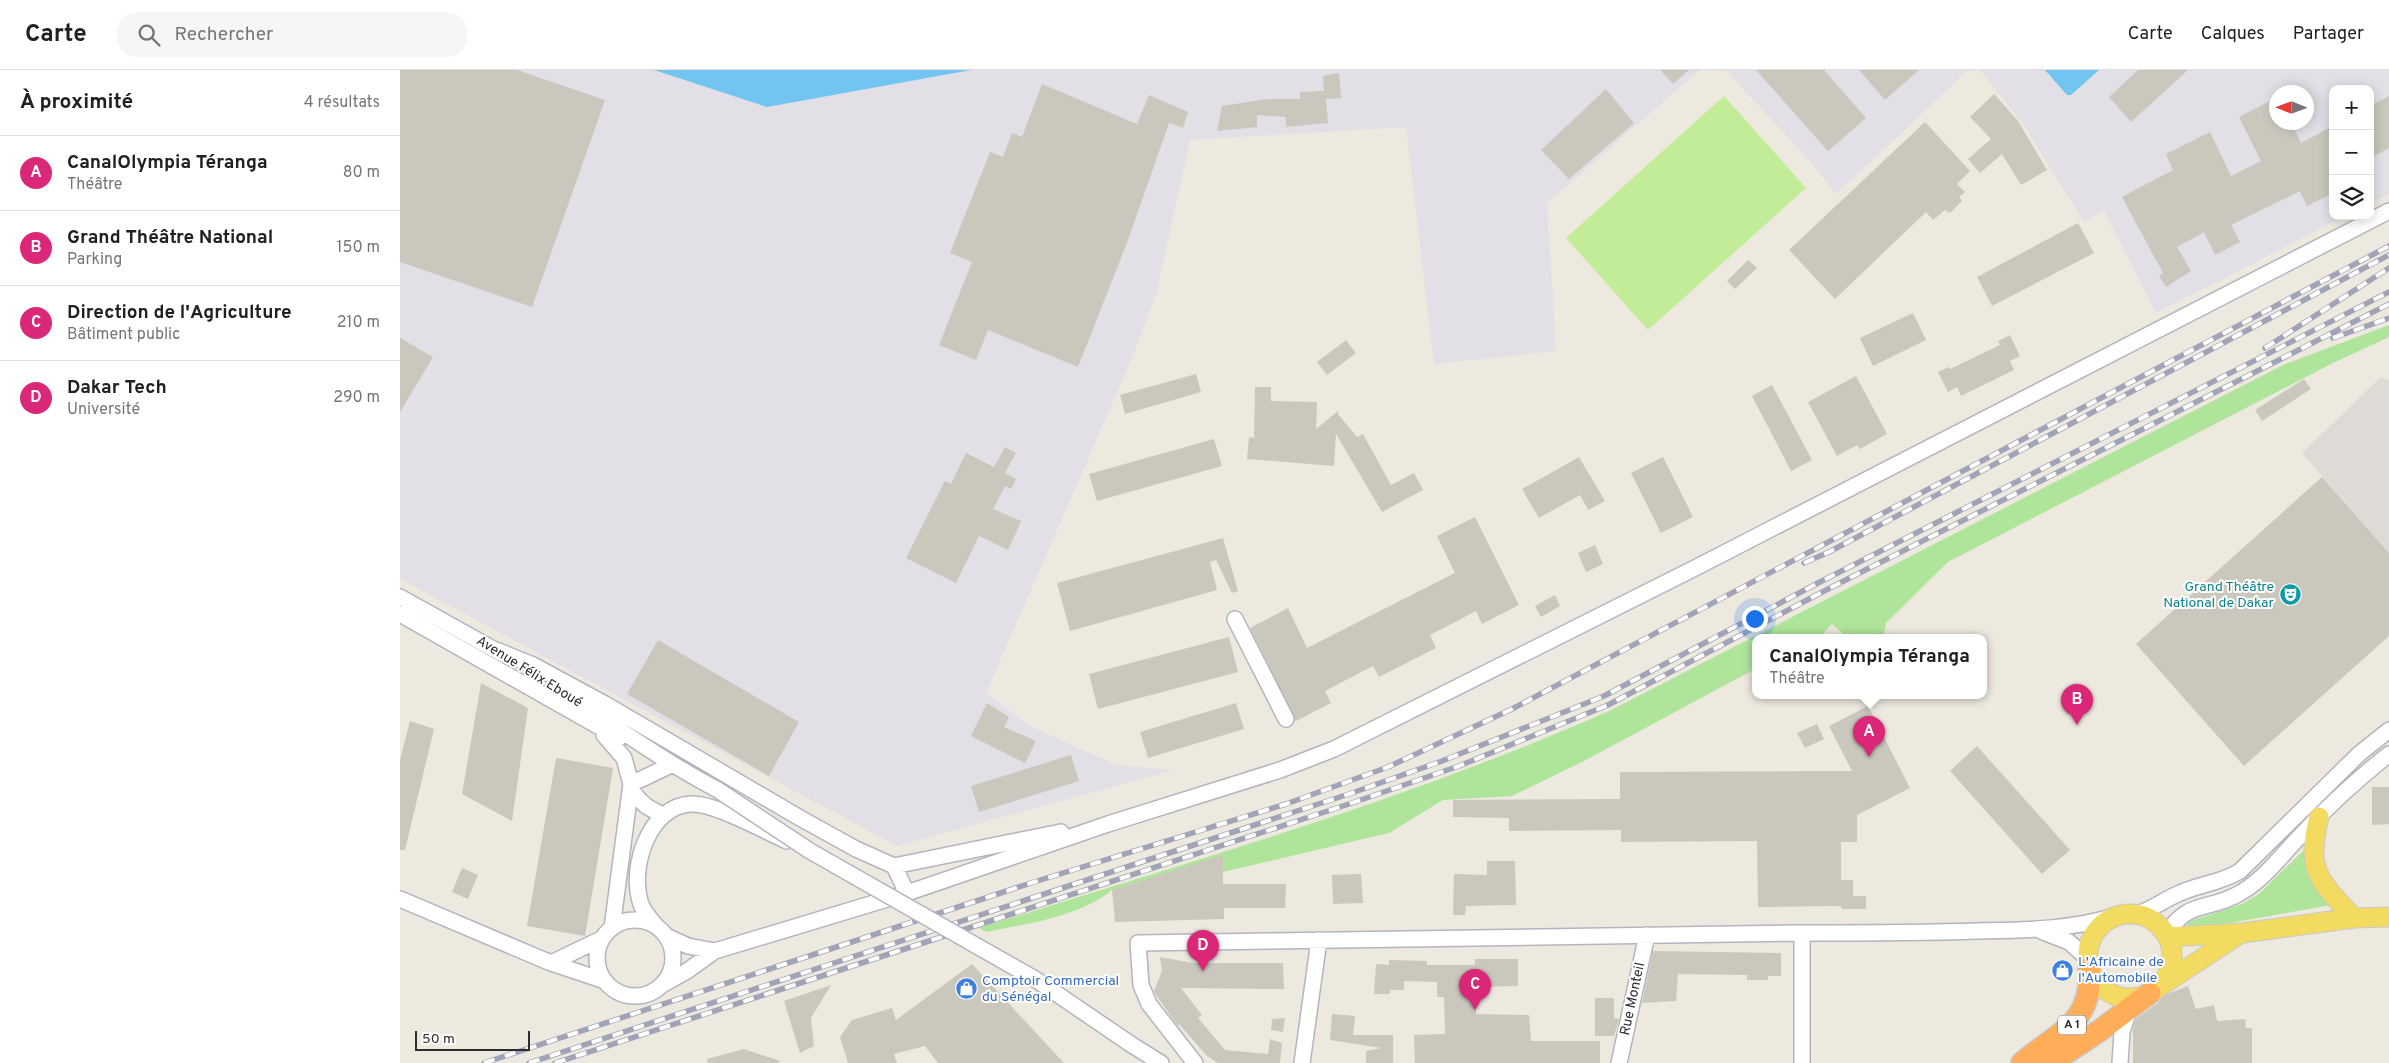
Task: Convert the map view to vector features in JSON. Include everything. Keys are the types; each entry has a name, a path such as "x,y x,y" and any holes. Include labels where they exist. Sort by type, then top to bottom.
{"highway":[{"name":"A 1","path":"2022,1063 2062,1034 2080,1015 2090,990 2089,964"},
{"name":"A 1","path":"2051,1063 2129,1010 2154,990"}],"main road":[{"path":"2319,817 2312,842 2316,868 2323,882 2354,918"},
{"path":"2154,990 2168,973 2171,964 2172,955 2167,936 2153,921 2137,914 2120,915 2105,922 2094,934 2088,951 2089,964 2098,984 2113,995 2132,998 2154,990 2242,933"},
{"path":"2167,936 2242,933 2354,918 2389,917"}],"street":[{"path":"400,899 551,964 605,981 619,992 633,996 648,994 687,971 714,950 907,893 1108,824 1280,770 1334,749 1685,573 2389,211"},
{"name":"Avenue Félix Eboué","path":"400,597 496,650 609,722 671,765 718,790 810,851"},
{"name":"Avenue Félix Eboué","path":"400,614 595,726 654,754"},
{"path":"1234,619 1286,719"},
{"path":"496,650 533,665 605,704 800,818 856,849 894,866 1108,824"},
{"path":"595,726 619,749 624,758 631,787 608,933 597,958 605,981"},
{"path":"2137,914 2151,910 2171,897 2223,880 2240,871 2359,754 2389,730"},
{"path":"2167,936 2176,920 2189,910 2231,898 2254,884 2319,817 2389,754"},
{"path":"631,787 671,765"},
{"path":"631,787 646,806 662,814"},
{"path":"662,985 668,978 673,961 670,944 640,903 639,866 645,844 662,814 674,808 692,804 718,810 810,851 1036,979 1161,1063"},
{"path":"894,866 907,893"},
{"path":"1195,1063 1149,1004 1141,985 1138,943 1802,933 1898,934 2037,930 2090,924 2112,918"},
{"path":"551,964 631,920 644,921 688,946 714,950"},
{"path":"2037,930 2069,942 2089,964"},
{"path":"1802,933 1802,1063"},
{"name":"Rue Monteil","path":"1619,1063 1647,936"},
{"path":"1302,1063 1319,940"},
{"path":"2120,1063 2122,1032 2129,1010"},
{"path":"1132,1045 1150,1063"}],"shaded area":[{"path":"400,70 1700,70 1547,203 1556,351 1434,364 1406,127 1190,140 1156,295 1129,365 986,693 1030,726 1116,765 1174,770 897,846 400,579"},
{"path":"1726,70 1968,70 1836,194 1814,166"},
{"path":"1980,70 2389,70 2389,194 2374,201 2374,85 2329,85 2329,220 2337,220 2156,313 2104,211 2084,222 2023,124"},
{"path":"2381,377 2389,380 2389,553 2302,453"}],"green space":[{"path":"1724,96 1806,188 1648,330 1566,238"},
{"path":"2389,325 2389,337 2333,363 1948,562 1886,623 1884,634 1843,634 1832,624 1823,634 1759,634 2285,364"},
{"path":"1752,638 1752,671 1584,761 1512,796 1443,800 1389,833 1223,872 1223,856 1112,890 1084,907 1052,918 986,932 979,928 1218,854 1376,802 1532,743 1609,711"},
{"path":"2306,848 2308,873 2314,886 2331,905 2185,931 2185,927 2190,921 2242,904 2259,894"}],"water":[{"path":"654,70 971,70 767,107"},
{"path":"2045,70 2099,70 2071,95 2067,95"}],"building":[{"path":"400,70 517,70 605,100 532,307 400,262"},
{"path":"1660,70 1689,70 1673,84"},
{"path":"1756,70 1824,70 1866,118 1828,151"},
{"path":"1859,70 1919,70 1885,100"},
{"path":"2138,70 2188,70 2131,122 2109,97"},
{"path":"1339,73 1341,98 1326,99 1328,123 1286,127 1286,117 1257,115 1257,127 1217,131 1222,106 1268,99 1300,99 1300,92 1324,91 1323,76"},
{"path":"1042,84 1137,124 1149,95 1188,112 1183,128 1169,123 1128,240 1078,367 988,330 976,360 939,345 972,262 950,253 990,152 1003,157 1012,133 1022,137"},
{"path":"1606,89 1634,123 1569,179 1541,150"},
{"path":"1994,94 2018,121 2047,170 2021,185 2002,154 1980,173 1968,159 1991,139 1970,117"},
{"path":"2389,96 2389,148 2374,156 2374,130 2374,104"},
{"path":"2269,102 2269,130 2295,130 2301,143 2329,128 2329,195 2307,206 2300,191 2231,225 2240,242 2215,255 2204,232 2177,247 2191,271 2166,287 2159,276 2163,273 2122,197 2173,170 2166,154 2210,132 2231,176 2261,161 2239,117"},
{"path":"1925,122 1970,171 1957,184 1965,192 1959,197 1962,201 1950,213 1945,210 1933,220 1926,212 1835,299 1789,250"},
{"path":"2078,223 2094,253 1992,306 1977,277"},
{"path":"1748,260 1757,268 1735,289 1727,281"},
{"path":"1913,313 1926,340 1873,366 1860,338"},
{"path":"2010,335 2020,356 2010,361 2014,370 1961,396 1957,387 1948,392 1938,372 1949,367 1950,369 2000,345 1998,341"},
{"path":"400,338 433,357 400,412"},
{"path":"1346,340 1356,353 1327,375 1317,362"},
{"path":"1196,374 1201,392 1125,414 1120,395"},
{"path":"1856,376 1887,434 1860,449 1857,445 1837,456 1808,402"},
{"path":"2304,379 2311,389 2262,421 2255,410"},
{"path":"1772,385 1812,460 1791,471 1752,396"},
{"path":"1255,387 1271,387 1271,401 1317,402 1316,429 1338,411 1338,414 1357,437 1363,434 1391,485 1414,473 1423,490 1382,512 1336,434 1334,466 1247,459 1249,437 1254,438"},
{"path":"1214,439 1222,466 1097,501 1089,474"},
{"path":"1005,447 1016,453 1005,473 1016,479 1011,489 1005,486 993,509 1021,521 1008,550 979,536 956,583 906,558 945,481 951,484 966,453 994,467"},
{"path":"1579,457 1605,501 1588,510 1580,495 1539,518 1522,489"},
{"path":"1663,457 1693,517 1661,533 1631,473"},
{"name":"Grand Théâtre National de Dakar","path":"2322,477 2389,553 2389,636 2244,766 2136,644"},
{"path":"1475,517 1519,605 1482,624 1476,611 1430,635 1436,648 1379,677 1373,666 1325,691 1331,703 1296,721 1250,628 1288,608 1307,648 1455,573 1437,536"},
{"path":"1223,538 1238,591 1232,593 1216,560 1210,562 1217,590 1070,631 1057,583"},
{"path":"1595,545 1603,564 1586,572 1578,553"},
{"path":"1555,595 1560,606 1541,617 1535,606"},
{"path":"1229,637 1238,672 1098,709 1089,674"},
{"path":"658,640 799,722 769,776 627,694"},
{"path":"481,683 528,708 512,821 462,794"},
{"path":"987,703 1009,717 1004,727 1036,741 1025,763 971,736"},
{"path":"1236,703 1244,729 1148,758 1140,732"},
{"path":"1868,706 1910,788 1857,815 1857,842 1841,842 1841,880 1853,880 1853,896 1866,896 1866,909 1842,909 1841,906 1758,907 1757,841 1621,842 1621,830 1509,831 1509,818 1453,817 1453,800 1620,799 1620,772 1852,771 1829,726"},
{"path":"410,721 434,729 405,850 400,850 400,760"},
{"path":"1817,724 1824,739 1805,748 1797,733"},
{"path":"1977,746 2070,850 2042,874 1950,771"},
{"path":"1071,755 1079,781 979,812 971,786"},
{"path":"556,758 613,768 585,936 527,926"},
{"path":"2372,787 2389,787 2389,824 2372,825"},
{"path":"1223,855 1223,884 1286,884 1285,908 1224,908 1224,919 1115,922 1112,890"},
{"path":"1487,861 1515,861 1516,905 1466,906 1465,915 1453,915 1454,874 1487,875"},
{"path":"462,868 478,875 468,899 452,892"},
{"path":"1361,874 1363,903 1333,904 1332,875"},
{"path":"1653,951 1781,953 1781,976 1768,976 1768,980 1747,980 1747,975 1678,974 1676,1001 1642,1003"},
{"path":"1160,957 1193,963 1283,963 1284,989 1181,988 1202,1015 1198,1018 1225,1050 1268,1054 1270,1039 1282,1043 1280,1063 1218,1063 1207,1056 1179,1024 1178,1026 1154,991 1162,971"},
{"path":"1475,959 1518,959 1518,986 1475,987 1476,1014 1529,1015 1531,1041 1600,1041 1600,1063 1415,1063 1414,1035 1445,1034 1444,997 1437,997 1437,982 1404,981 1404,990 1390,990 1390,994 1374,994 1376,964 1389,965 1389,960 1427,961 1427,965 1475,965"},
{"name":"Comptoir Commercial du Sénégal","path":"972,964 1064,1063 938,1063 925,1046 894,1054 897,1063 848,1063 840,1037 852,1020 892,1008 896,1020"},
{"path":"831,985 811,1018 814,1046 800,1053 784,1001"},
{"path":"2188,986 2196,1009 2214,1005 2217,1021 2245,1019 2246,1028 2252,1028 2252,1063 2133,1063 2133,1029 2136,1019 2158,1003 2162,996"},
{"path":"1595,998 1614,998 1614,1018 1619,1019 1614,1036 1595,1036"},
{"path":"1332,1014 1355,1016 1353,1035 1393,1035 1393,1063 1366,1063 1366,1051 1381,1048 1330,1040"},
{"path":"1285,1018 1283,1032 1271,1030 1272,1019"},
{"path":"744,1049 780,1061 779,1063 708,1063 707,1059"}],"railway":[{"path":"484,1063 1034,882 1286,804 1388,767 1512,709 2389,246"},
{"path":"1804,563 1829,552 2389,255"},
{"path":"2265,348 2389,268"},
{"path":"529,1063 1349,794 1442,761 1604,696 1818,583 2389,292"},
{"path":"555,1063 1346,805 1459,766 1608,705 1828,589 2389,304"},
{"path":"2333,338 2389,318"}],"place":[{"name":"Grand Théâtre National de Dakar","path":"2290,595"},
{"name":"Grand Théâtre National","path":"2077,725"},
{"name":"CanalOlympia Téranga","path":"1869,757"},
{"name":"L'Africaine de l'Automobile","path":"2062,970"},
{"name":"Dakar Tech","path":"1203,971"},
{"name":"Comptoir Commercial du Sénégal","path":"966,989"},
{"name":"Direction de l'Agriculture","path":"1475,1010"}]}
